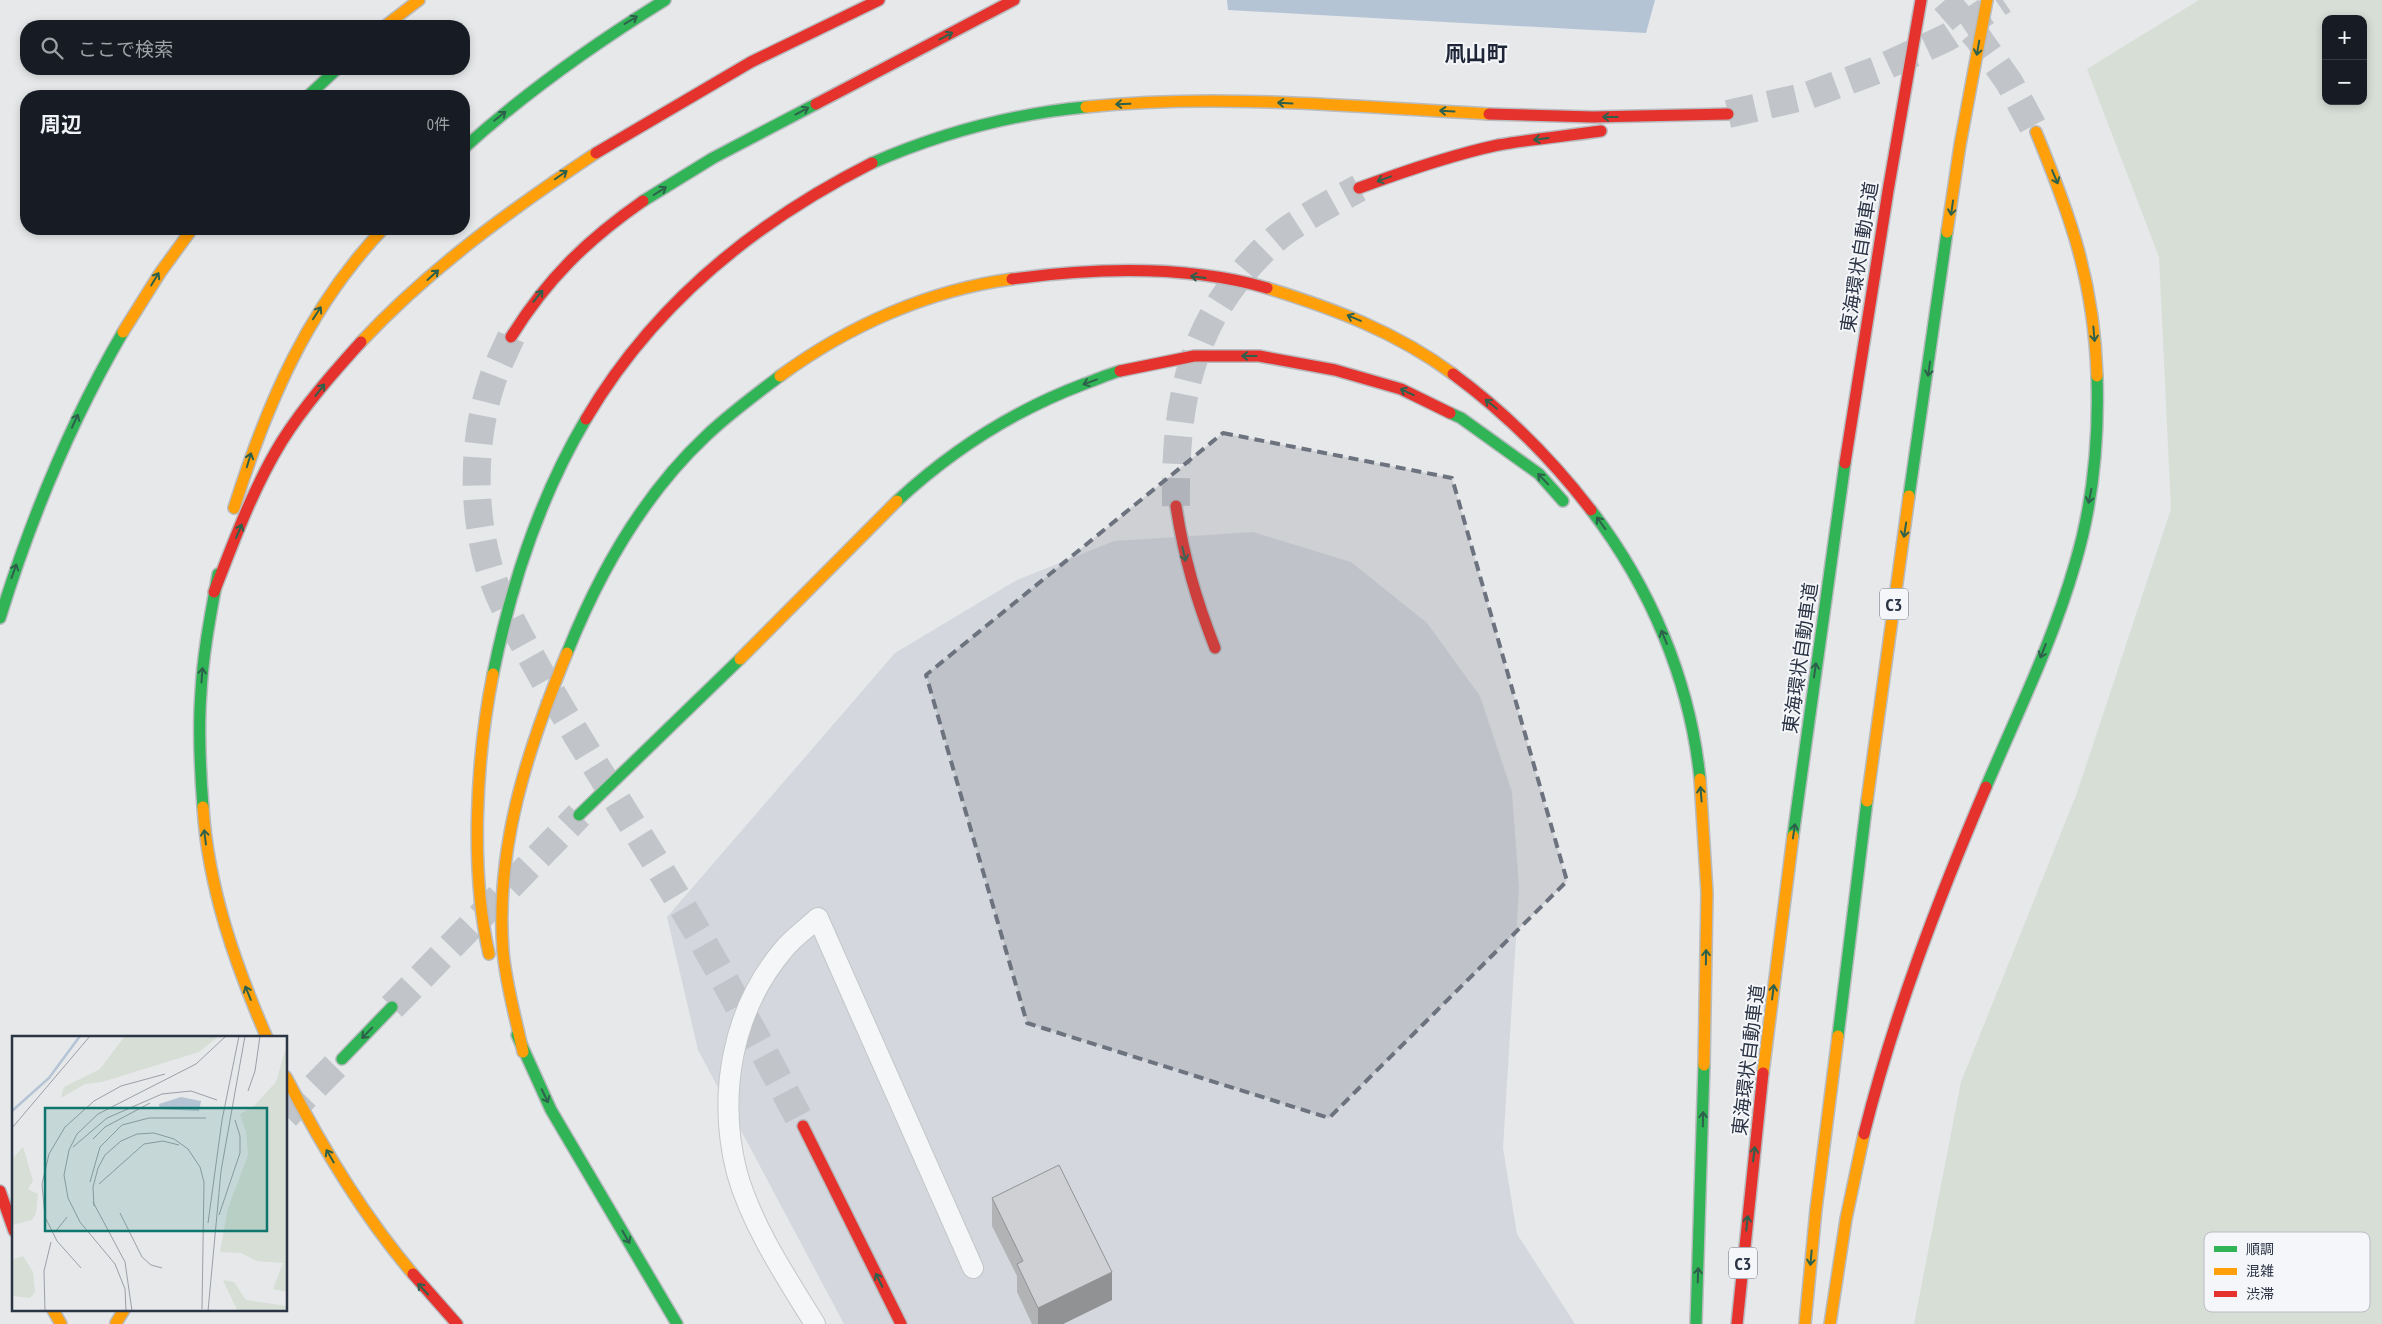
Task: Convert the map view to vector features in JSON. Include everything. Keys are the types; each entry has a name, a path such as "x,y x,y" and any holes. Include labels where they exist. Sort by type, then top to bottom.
{"highway":[{"path":"392,20 419,0"},
{"path":"470,142 495,119 562,67 665,0"},
{"path":"214,592 266,472 294,423 332,374 381,321 440,269 518,205 584,159 651,118 757,59 879,0"},
{"path":"511,337 534,300 565,263 600,232 643,201 694,170 772,127 1014,0"},
{"name":"東海環状自動車道","path":"1737,1324 1780,934 1821,630 1896,130 1921,0"},
{"name":"C3","path":"1805,1324 1816,1209 1883,676 1960,145 1987,0"},
{"path":"314,90 331,75"},
{"path":"677,1324 551,1110 523,1052 499,991 487,946 480,896 479,785 496,662 529,538 554,476 583,421 618,368 659,318 710,269 768,223 826,185 890,155 960,130 1033,114 1102,106 1194,102 1278,103 1573,117 1654,117 1728,114 1516,142 1462,154 1410,169 1359,188"},
{"path":"1830,1324 1847,1216 1884,1063 1908,989 1953,865 2060,608 2080,548 2092,485 2097,414 2096,366 2091,303 2079,244 2036,132"},
{"path":"0,618 11,579 43,492 75,418 117,341 161,268 187,235"},
{"path":"266,1036 238,968 221,912 207,851 202,812 198,722 203,655 214,592 230,520 248,461 276,389 304,333 337,282 378,235"},
{"path":"523,1052 510,996 502,947 502,900 507,851 516,804 546,706 588,599 614,551 642,507 677,465 716,427 762,389 815,353 870,321 925,300 982,283 1045,273 1104,269 1162,272 1218,279 1273,290 1329,307 1386,332 1440,365 1489,402 1533,440 1573,484 1606,530 1635,579 1662,632 1681,682 1694,732 1706,859 1707,938 1702,1203 1696,1324"},
{"path":"579,815 724,675 866,530 927,473 989,430 1056,394 1116,372 1194,356 1259,356 1335,370 1401,389 1461,418 1539,474 1571,510"},
{"path":"1176,506 1183,552 1198,602 1215,648"},
{"path":"1590,530 1635,579"},
{"path":"342,1059 392,1008"},
{"path":"288,1081 334,1163 374,1226 418,1283 457,1324"},
{"path":"803,1126 901,1324"},
{"path":"0,1191 12,1225"},
{"path":"54,1312 61,1324"},
{"path":"116,1323 123,1312"}],"lane":[{"path":"814,1324 778,1263 753,1212 738,1173 730,1134 728,1093 732,1058 741,1020 761,981 785,948 818,918 973,1268"}],"highlighted area":[{"path":"1223,433 1452,478 1567,881 1329,1118 1027,1023 926,675"}],"shaded area":[{"path":"2199,0 2382,0 2382,1324 1914,1324 1961,1082 2077,793 2171,509 2159,257 2087,69"},
{"path":"1253,532 1351,562 1427,623 1480,696 1512,792 1519,888 1503,1148 1517,1234 1575,1324 844,1324 698,1050 667,917 895,653 1015,581 1114,541"}],"water":[{"path":"1227,0 1655,0 1646,33 1228,10"}],"building":[{"path":"1059,1165 1112,1272 1038,1308 1017,1264 1023,1261 992,1198"}],"tunnel":[{"path":"1945,0 1978,38 2009,82 2036,132"},
{"path":"1728,114 1807,96 1877,70 1948,37 2003,0"},
{"path":"1176,506 1178,444 1186,385 1206,330 1220,303 1250,264 1280,235 1314,213 1359,188"},
{"path":"511,337 492,381 481,425 478,448 477,493 479,516 487,560 495,586 513,624 546,684 707,949 803,1126"},
{"path":"392,1007 579,815"},
{"path":"288,1114 342,1059"}],"traffic: fast":[{"path":"470,143 536,88 612,34 665,0"},
{"path":"314,90 331,75"},
{"path":"643,201 713,158 816,104"},
{"path":"872,163 898,152 977,126 1031,114 1086,107"},
{"path":"1909,496 1947,232"},
{"path":"0,618 25,544 53,472 86,401 123,332"},
{"path":"897,501 939,465 1009,419 1058,394 1120,371"},
{"path":"567,653 608,565 643,509 662,484 706,436 780,376"},
{"path":"1986,787 2045,649 2075,564 2086,518 2094,471 2097,424 2097,376"},
{"path":"1450,413 1461,418 1539,474 1563,501"},
{"path":"493,674 518,575 529,543 554,480 586,419"},
{"path":"1793,836 1845,463"},
{"path":"1591,510 1632,571 1664,637 1677,671 1687,707 1700,779"},
{"path":"203,807 200,749 201,692 205,647 218,574"},
{"path":"579,815 740,659"},
{"path":"1838,1036 1867,801"},
{"path":"342,1059 392,1007"},
{"path":"517,1035 551,1110 677,1324"},
{"path":"1696,1324 1704,1065"}],"traffic: slow":[{"path":"393,20 419,0"},
{"path":"1947,232 1960,145 1987,0"},
{"path":"1086,107 1136,103 1237,101 1489,114"},
{"path":"2036,132 2070,222 2086,280 2095,342 2097,376"},
{"path":"361,342 387,315 444,264 503,218 596,153"},
{"path":"123,332 160,273 188,235"},
{"path":"234,508 261,432 292,359 332,292 378,235"},
{"path":"780,376 833,341 890,313 950,292 1012,279"},
{"path":"1267,288 1317,304 1364,323 1409,346 1453,374"},
{"path":"1867,801 1909,496"},
{"path":"740,659 897,501"},
{"path":"523,1052 504,964 502,912 504,874 509,836 517,799 539,725 567,653"},
{"path":"489,954 479,887 477,851 479,778 487,707 493,674"},
{"path":"1700,779 1707,893 1704,1065"},
{"path":"203,807 211,866 225,925 244,982 266,1036"},
{"path":"1763,1073 1793,836"},
{"path":"1805,1324 1816,1209 1838,1036"},
{"path":"288,1081 314,1129 360,1204 413,1274"},
{"path":"1830,1324 1846,1219 1864,1134"},
{"path":"54,1312 61,1324"},
{"path":"116,1323 123,1312"}],"traffic: jam":[{"path":"596,153 751,62 879,0"},
{"path":"816,104 1014,0"},
{"path":"1845,463 1888,191 1921,0"},
{"path":"1489,114 1593,117 1728,114"},
{"path":"1359,188 1428,164 1480,149 1601,131"},
{"path":"586,419 642,339 675,303 710,270 787,212 829,186 872,163"},
{"path":"511,337 539,297 570,262 586,246 643,201"},
{"path":"1012,279 1108,271 1173,272 1205,275 1267,288"},
{"path":"214,592 253,496 282,441 309,402 361,342"},
{"path":"1120,371 1194,356 1259,356 1335,370 1401,389 1450,413"},
{"path":"1453,374 1491,404 1527,437 1560,472 1591,510"},
{"path":"1176,506 1191,578 1215,648"},
{"path":"1864,1134 1889,1045 1918,958 1986,787"},
{"path":"1737,1324 1763,1073"},
{"path":"803,1126 901,1324"},
{"path":"0,1191 12,1225"},
{"path":"413,1274 457,1324"}],"district":[{"name":"凧山町","path":"1476,53"}]}
